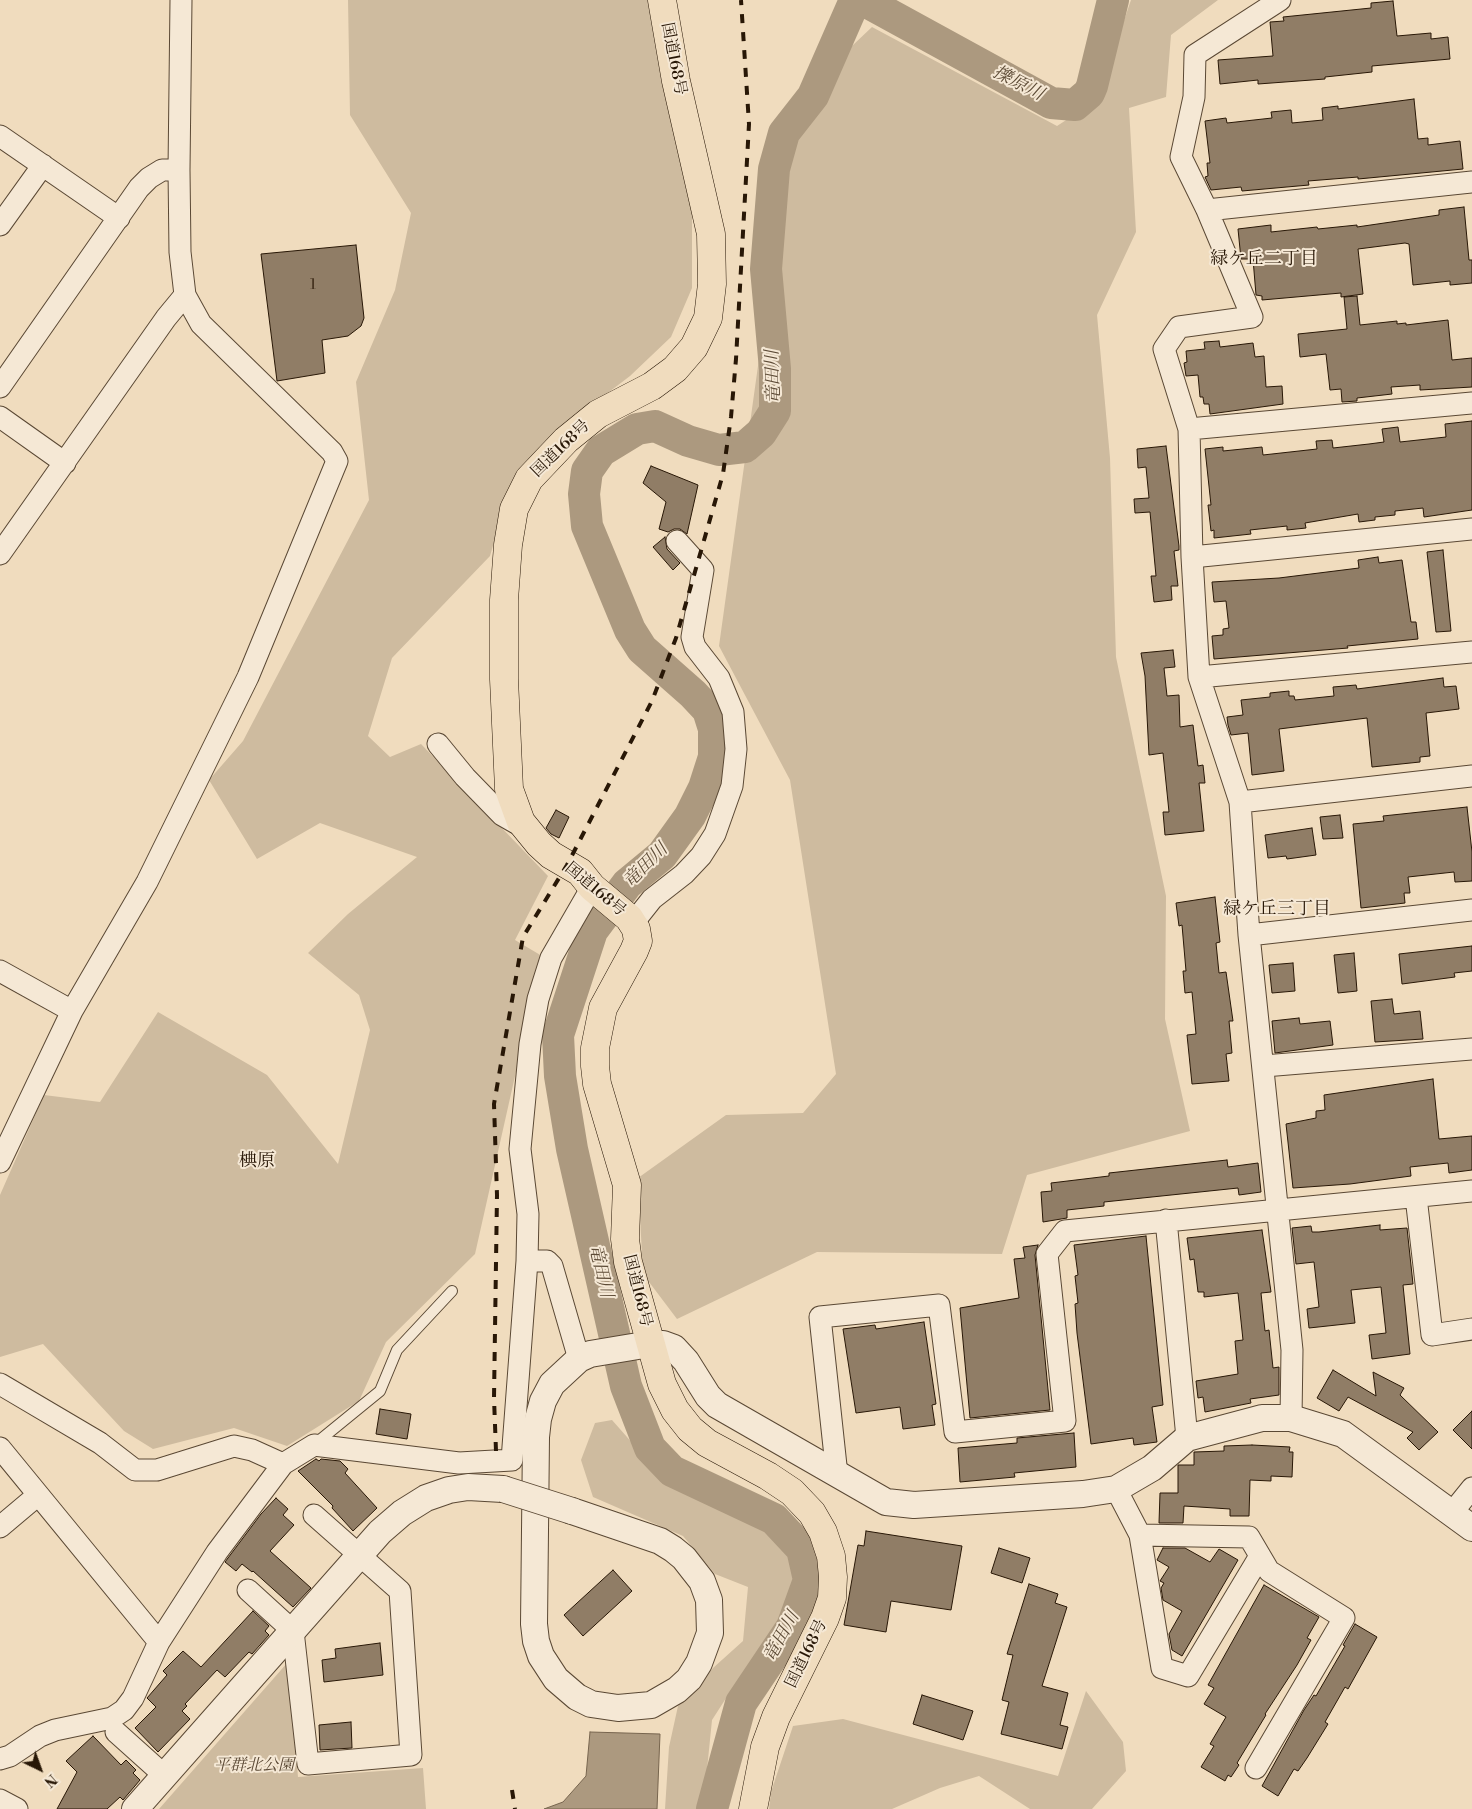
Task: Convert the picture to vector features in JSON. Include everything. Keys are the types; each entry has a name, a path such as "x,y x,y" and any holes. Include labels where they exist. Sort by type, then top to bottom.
{"highway":[{"name":"国道168号","path":"662,0 676,81 711,234 712,284 708,318 694,347 675,368 652,386 598,414 566,440 529,479 514,509 508,545 504,600 504,679 509,789 522,822 539,844 551,855 580,872 597,891 631,921 636,929 638,941 603,1008 595,1048 595,1066 598,1084 627,1185 625,1239 642,1345 675,1410 690,1429 706,1443 768,1476 792,1492 812,1513 823,1532 831,1556 833,1577 830,1604 826,1618 776,1717 765,1747 753,1809"}],"street":[{"path":"0,1162 72,1011 146,882 248,677 337,461 332,452 201,324 185,295 180,252 181,0"},
{"path":"1280,0 1195,55 1194,97 1181,158 1207,210 1252,317 1179,327 1164,348 1189,429 1192,557 1199,677 1240,802 1249,935 1264,1066 1276,1211 1292,1350 1291,1418"},
{"path":"0,136 119,218"},
{"path":"0,225 44,165"},
{"path":"0,387 139,188 149,178 162,170 179,170"},
{"path":"1207,210 1472,182"},
{"path":"0,554 166,318 185,295"},
{"path":"1189,429 1472,403"},
{"path":"0,417 65,463"},
{"path":"1192,557 1472,529"},
{"path":"631,921 652,899 684,874 701,856 714,834 732,786 736,749 733,712 719,678 695,647 692,637 703,570 677,541"},
{"path":"1199,677 1472,652"},
{"path":"438,744 465,777 502,815 516,823 522,822"},
{"path":"1240,802 1472,776"},
{"path":"0,1759 10,1756 48,1733 112,1718 124,1710 133,1698 158,1642 217,1552 282,1464 314,1444 459,1464 512,1460 527,1261 528,1214 520,1149 530,1044 538,999 551,958 597,891"},
{"path":"1249,935 1472,910"},
{"path":"0,971 72,1011"},
{"path":"1264,1066 1472,1049"},
{"path":"837,1475 820,1317 939,1305 955,1432 1065,1421 1047,1254 1065,1231 1472,1191"},
{"path":"1416,1197 1432,1335 1472,1329"},
{"path":"1166,1220 1187,1438"},
{"path":"527,1261 547,1261 552,1266 584,1356"},
{"path":"135,1809 360,1554 394,1519 426,1498 449,1490 468,1487 503,1489 572,1511 660,1541 684,1558 702,1582 709,1600 710,1618 710,1633 706,1649 689,1679 671,1694 651,1704 634,1708 604,1707 577,1697 566,1689 548,1669 536,1641 534,1624 536,1447 538,1418 543,1401 552,1384 584,1356 642,1345 663,1344 674,1348 686,1361 708,1396 717,1405 886,1502 914,1505 1083,1494 1116,1489 1152,1468 1187,1438 1262,1418 1291,1418 1343,1434 1462,1521 1472,1488"},
{"path":"0,1384 100,1443 135,1470 157,1470 234,1446 252,1450 282,1464"},
{"path":"0,1448 158,1642"},
{"path":"1116,1489 1140,1534 1162,1668 1188,1676 1260,1556"},
{"path":"0,1527 38,1495"},
{"path":"248,1590 293,1631 308,1764 411,1755 400,1591 314,1515"},
{"path":"1140,1534 1249,1537 1269,1571 1344,1618 1256,1768"},
{"path":"116,1732 165,1776"},
{"path":"0,1800 17,1809"}],"lane":[{"path":"314,1444 380,1391 397,1350 452,1291"}],"green space":[{"path":"348,0 651,0 692,209 692,288 671,337 630,376 551,436 506,500 490,556 392,658 368,736 390,757 421,744 548,876 515,940 542,956 475,1254 386,1342 359,1401 287,1446 234,1428 153,1449 124,1431 43,1344 0,1357 0,1195 44,1095 100,1102 158,1012 267,1075 338,1164 370,1030 359,995 308,953 348,914 417,857 320,823 257,859 209,780 243,741 369,500 356,382 395,290 411,213 350,115"},
{"path":"1131,0 1218,0 1171,35 1166,97 1129,108 1136,232 1097,315 1110,458 1116,657 1166,896 1165,1019 1190,1131 1027,1175 1002,1254 817,1252 677,1319 643,1274 638,1178 726,1115 803,1113 836,1074 790,780 719,646 795,100 872,27 1057,126 1097,100"},
{"path":"612,1420 664,1479 771,1525 796,1553 802,1579 786,1623 755,1671 730,1692 712,1720 703,1809 665,1809 669,1747 678,1706 713,1668 743,1641 748,1587 715,1574 683,1536 593,1497 581,1460 595,1423"},
{"name":"平群北公園","path":"288,1662 298,1777 423,1768 426,1809 159,1809"},
{"path":"1086,1691 1123,1742 1126,1771 1092,1809 1030,1809 979,1776 940,1788 892,1809 769,1809 771,1792 793,1726 843,1719 1058,1776"}],"shaded area":[{"path":"590,1732 660,1734 657,1809 544,1809 563,1802 586,1776"}],"building":[{"path":"1393,1 1397,36 1431,33 1431,39 1448,37 1450,59 1372,66 1372,72 1325,77 1325,79 1258,84 1258,80 1220,84 1218,60 1273,56 1270,22 1284,21 1283,17 1371,8 1371,3"},
{"path":"1414,99 1418,139 1428,138 1428,145 1460,141 1463,169 1358,179 1358,177 1308,181 1309,185 1242,191 1241,187 1211,190 1205,177 1208,176 1207,163 1210,163 1205,121 1226,118 1227,123 1272,118 1271,112 1291,110 1292,123 1323,120 1322,108 1338,106 1338,109"},
{"path":"1464,207 1469,260 1472,260 1472,283 1450,285 1450,281 1413,285 1409,244 1405,243 1358,249 1363,294 1341,297 1341,293 1262,300 1262,296 1256,295 1253,259 1241,259 1238,229 1271,225 1271,232 1317,227 1318,229 1357,225 1357,227 1439,215 1439,210"},
{"path":"356,245 364,318 361,326 348,336 322,340 325,373 277,381 261,254"},
{"path":"1357,296 1360,325 1397,321 1397,324 1406,323 1406,325 1448,320 1452,360 1472,358 1472,387 1420,390 1420,385 1391,387 1392,394 1357,398 1357,401 1342,402 1341,389 1330,390 1326,354 1300,357 1298,334 1347,329 1344,297"},
{"path":"1219,341 1220,347 1253,343 1255,357 1264,356 1266,387 1282,386 1283,404 1210,414 1209,404 1204,404 1203,397 1200,397 1198,375 1186,376 1184,363 1187,362 1186,351 1205,349 1204,342"},
{"path":"1472,421 1472,510 1424,517 1423,508 1395,511 1395,515 1375,517 1375,520 1359,522 1358,514 1305,523 1306,528 1287,530 1287,526 1250,530 1251,534 1214,538 1214,530 1211,531 1208,505 1211,505 1205,449 1223,447 1223,451 1262,447 1263,455 1317,449 1316,441 1332,440 1333,448 1369,444 1384,442 1382,429 1398,427 1400,442 1446,437 1445,424"},
{"path":"1166,446 1179,546 1179,550 1174,551 1178,586 1171,586 1172,600 1154,602 1151,576 1156,576 1150,512 1135,513 1134,499 1149,498 1146,467 1138,468 1137,449"},
{"path":"651,466 698,485 687,534 680,529 668,532 659,529 666,502 643,483"},
{"path":"665,537 667,549 680,563 673,570 653,547"},
{"path":"1443,550 1451,631 1436,632 1427,552"},
{"path":"1378,557 1379,563 1402,560 1411,622 1416,622 1418,639 1347,646 1348,648 1214,659 1212,636 1223,635 1223,629 1229,628 1226,601 1214,602 1212,582 1279,578 1359,568 1358,560"},
{"path":"1173,650 1175,667 1164,668 1167,696 1179,695 1180,727 1193,725 1198,766 1203,765 1205,783 1199,783 1204,831 1165,835 1163,812 1169,812 1163,753 1149,755 1145,676 1141,653"},
{"path":"1443,678 1444,687 1456,686 1459,709 1426,713 1430,756 1420,757 1420,762 1372,767 1367,718 1279,729 1284,771 1252,775 1248,733 1231,735 1228,725 1227,717 1243,715 1241,700 1270,697 1270,693 1289,691 1289,696 1294,696 1295,700 1334,696 1333,687 1356,685 1357,689"},
{"path":"1467,807 1472,852 1472,881 1455,882 1454,872 1408,877 1410,893 1404,893 1405,903 1361,908 1353,824 1384,821 1383,816"},
{"path":"556,810 569,817 559,838 551,834 546,828"},
{"path":"1340,815 1343,838 1323,839 1320,817"},
{"path":"1312,828 1316,855 1287,859 1286,856 1268,858 1265,835"},
{"path":"1215,897 1220,942 1216,943 1219,973 1226,972 1233,1021 1229,1021 1232,1053 1226,1054 1229,1081 1192,1084 1187,1035 1196,1034 1192,992 1185,993 1183,971 1186,971 1182,925 1179,926 1176,903"},
{"path":"1472,946 1472,971 1454,973 1455,977 1402,984 1399,954"},
{"path":"1354,953 1357,991 1338,993 1334,955"},
{"path":"1293,963 1295,991 1272,993 1269,965"},
{"path":"1392,999 1394,1014 1420,1011 1423,1039 1375,1042 1371,1001"},
{"path":"1299,1018 1300,1024 1330,1021 1333,1045 1275,1053 1272,1021"},
{"path":"1433,1079 1439,1139 1472,1136 1472,1170 1449,1173 1448,1163 1410,1167 1411,1176 1350,1184 1293,1188 1286,1124 1316,1118 1316,1111 1325,1110 1324,1095"},
{"path":"1227,1160 1228,1167 1258,1163 1261,1192 1239,1195 1238,1188 1104,1202 1104,1206 1067,1210 1067,1218 1043,1222 1041,1192 1052,1191 1051,1183 1109,1176 1109,1173"},
{"path":"1380,1225 1380,1230 1407,1228 1413,1284 1403,1285 1410,1354 1372,1359 1369,1335 1386,1333 1381,1287 1351,1290 1355,1323 1309,1328 1307,1309 1319,1307 1314,1262 1296,1264 1292,1228 1311,1226 1312,1232 1319,1232"},
{"path":"1262,1230 1271,1292 1261,1293 1265,1331 1269,1330 1273,1368 1279,1367 1279,1395 1250,1399 1251,1403 1205,1412 1203,1397 1198,1398 1196,1381 1238,1374 1235,1341 1243,1340 1238,1293 1204,1297 1204,1292 1198,1292 1194,1259 1190,1260 1187,1238"},
{"path":"1146,1236 1163,1405 1152,1407 1157,1442 1134,1445 1133,1438 1091,1444 1077,1333 1075,1304 1078,1303 1075,1276 1078,1275 1074,1245"},
{"path":"1038,1245 1035,1255 1050,1410 970,1418 960,1308 1019,1298 1014,1259 1025,1258 1023,1247"},
{"path":"924,1322 936,1404 932,1405 935,1425 903,1429 900,1407 856,1413 843,1329 875,1325 876,1329"},
{"path":"1333,1370 1376,1396 1373,1372 1404,1388 1400,1395 1438,1432 1419,1450 1407,1438 1413,1432 1348,1397 1339,1411 1317,1398"},
{"path":"380,1409 411,1414 407,1439 376,1434"},
{"path":"1472,1411 1472,1449 1453,1430"},
{"path":"1074,1433 1076,1467 1014,1473 1015,1477 960,1482 958,1448 1017,1443 1017,1438"},
{"path":"1224,1446 1290,1447 1289,1452 1293,1452 1292,1477 1271,1476 1271,1481 1250,1480 1249,1516 1230,1516 1230,1509 1184,1506 1183,1523 1159,1523 1160,1493 1178,1493 1178,1465 1194,1465 1194,1452 1224,1451"},
{"path":"316,1459 319,1461 321,1459 340,1461 348,1469 345,1473 377,1508 353,1531 332,1508 333,1506 298,1471"},
{"path":"276,1498 288,1509 283,1515 294,1525 270,1551 311,1588 293,1607 253,1571 242,1564 236,1571 225,1562 261,1514"},
{"path":"866,1531 962,1546 951,1610 891,1601 886,1632 844,1625 858,1545 864,1546"},
{"path":"999,1548 1030,1558 1022,1583 991,1573"},
{"path":"1163,1548 1185,1548 1210,1562 1219,1549 1238,1560 1182,1656 1172,1650 1169,1634 1182,1611 1163,1600 1161,1588 1164,1583 1160,1581 1169,1567 1157,1560"},
{"path":"613,1570 632,1591 583,1636 564,1615"},
{"path":"1029,1584 1058,1594 1055,1603 1067,1607 1042,1686 1068,1693 1060,1725 1068,1727 1062,1749 1001,1734 1009,1702 1002,1700 1013,1655 1007,1654"},
{"path":"1264,1585 1319,1617 1307,1638 1311,1640 1297,1665 1265,1714 1237,1763 1239,1765 1231,1777 1228,1775 1225,1781 1201,1767 1214,1746 1210,1744 1226,1717 1204,1704 1214,1688 1208,1685"},
{"path":"253,1611 269,1626 265,1631 269,1635 252,1654 249,1652 225,1677 217,1670 185,1704 187,1706 182,1711 190,1719 158,1752 135,1728 156,1707 147,1698 167,1675 163,1671 183,1651 201,1667"},
{"path":"1355,1624 1377,1637 1348,1689 1345,1687 1325,1722 1328,1724 1307,1758 1298,1771 1294,1769 1278,1796 1262,1786 1304,1710 1314,1695 1316,1696 1345,1646 1343,1645"},
{"path":"380,1643 383,1675 324,1682 322,1660 336,1658 335,1649"},
{"path":"922,1695 973,1711 963,1740 913,1724"},
{"path":"351,1722 352,1748 320,1750 319,1725"},
{"path":"93,1736 121,1765 126,1760 136,1770 133,1773 140,1780 123,1800 120,1797 107,1809 57,1809 77,1772 66,1761"}],"waterway":[{"name":"竜田川","path":"712,1809 741,1703 792,1627 809,1580 802,1549 774,1519 672,1471 650,1448 626,1386 572,1149 560,1076 558,1035 592,931 627,884 662,855 690,816 704,788 714,757 714,729 708,710 693,694 642,649 630,630 587,526 584,494 587,471 601,451 637,429 655,426 688,441 719,450 745,447 761,433 775,411 775,369 766,269 774,169 784,133 813,96 855,0"},
{"name":"擽原川","path":"863,0 1051,103 1075,105 1089,93 1092,86 1113,0"}],"railway":[{"path":"496,1451 494,1398 497,1195 494,1104 523,937 567,865 652,701 676,638 723,474 731,417 736,359 749,124 741,0"},
{"path":"512,1790 515,1809"}],"district":[{"name":"緑ケ丘二丁目","path":"1264,260"},
{"name":"緑ケ丘三丁目","path":"1277,910"},
{"name":"椣原","path":"257,1162"}]}
